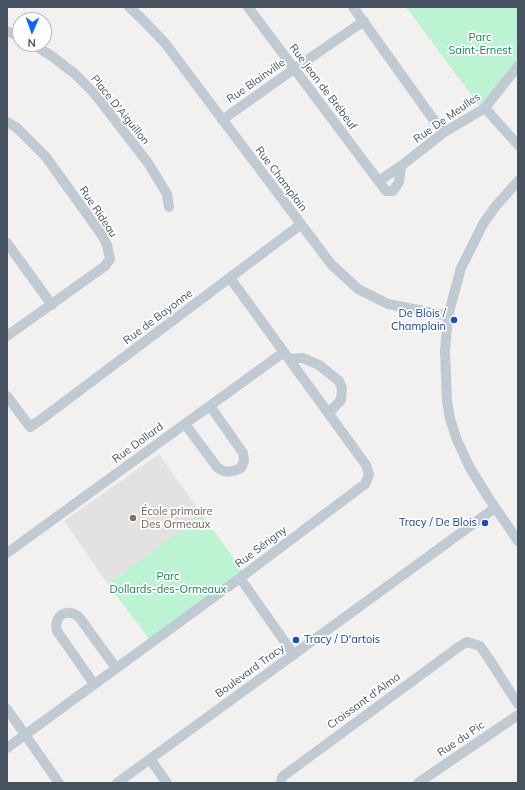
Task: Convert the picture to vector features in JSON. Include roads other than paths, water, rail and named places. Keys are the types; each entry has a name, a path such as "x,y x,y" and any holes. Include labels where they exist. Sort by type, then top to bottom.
{"street":[{"name":"Rue Champlain","path":"129,7 165,43 300,225 331,264 358,289 388,304 448,316"},
{"name":"Rue Jean de Brébeuf","path":"248,7 379,181"},
{"path":"353,7 443,133"},
{"name":"Rue Blainville","path":"222,120 364,22"},
{"name":"Place D'Aiguillon","path":"45,52 75,74 94,93 148,163 167,194 169,207"},
{"name":"Rue De Meulles","path":"379,181 443,133 486,108 518,66"},
{"path":"486,108 518,145"},
{"name":"Rue Rideau","path":"7,122 17,128 46,157 102,235 107,245 110,259 105,266 7,336"},
{"path":"379,181 386,190 393,191 399,182 401,166"},
{"path":"518,181 495,207 483,224 461,268 448,316 445,358 447,401 450,419 457,440 470,468 518,541"},
{"name":"Rue de Bayonne","path":"7,396 30,427 300,225"},
{"path":"7,242 52,305"},
{"name":"Rue Sérigny","path":"7,748 240,578 365,484 369,476 366,465 230,278"},
{"path":"286,356 302,358 319,365 339,381 342,388 341,400 329,413"},
{"name":"Rue Dollard","path":"7,553 210,406 286,356"},
{"path":"185,424 217,467 221,470 230,472 241,468 244,461 243,453 210,406"},
{"name":"Boulevard Tracy","path":"117,783 495,508"},
{"path":"240,578 294,655"},
{"path":"94,684 57,631 56,623 60,616 64,613 79,617 116,668"},
{"name":"Croissant d'Alma","path":"281,783 282,777 467,642 480,646 490,659 518,704"},
{"path":"7,709 59,783"},
{"name":"Rue du Pic","path":"418,783 518,715"},
{"path":"150,759 166,783"}],"place":[{"name":"De Blois / Champlain","path":"454,320"},
{"name":"École primaire Des Ormeaux","path":"133,518"},
{"name":"Tracy / De Blois","path":"485,523"},
{"name":"Tracy / D'artois","path":"296,640"}],"park label":[{"name":"Parc Saint-Ernest","path":"480,44"},
{"name":"Parc Dollards-des-Ormeaux","path":"168,583"}]}
